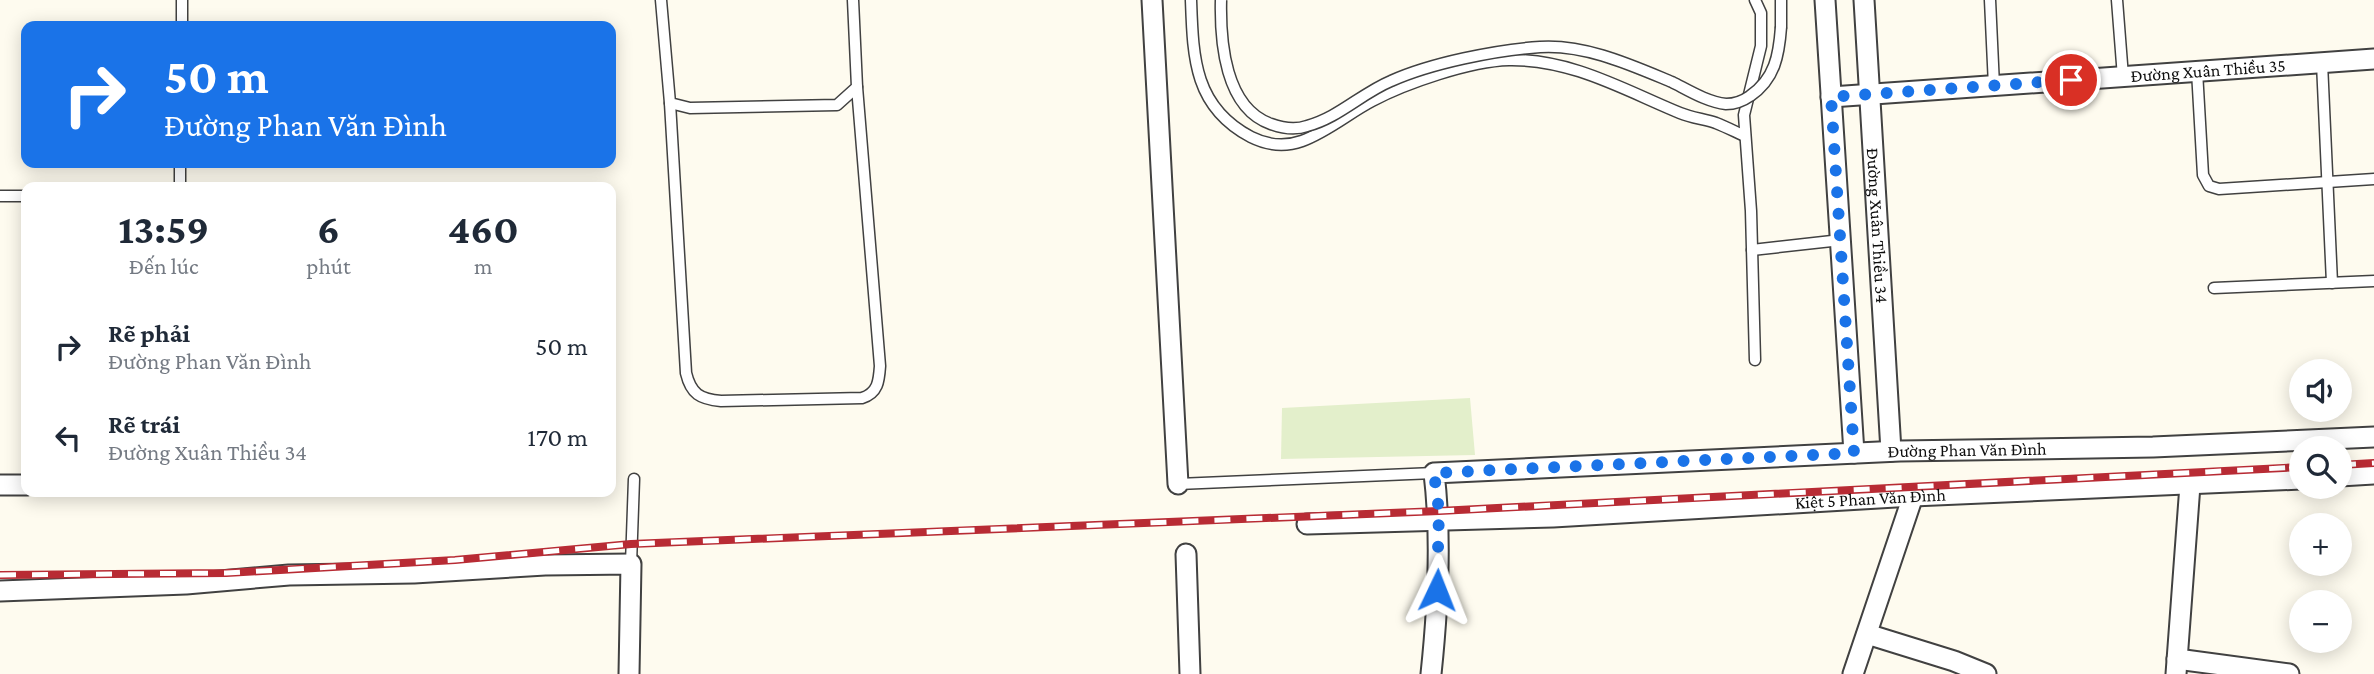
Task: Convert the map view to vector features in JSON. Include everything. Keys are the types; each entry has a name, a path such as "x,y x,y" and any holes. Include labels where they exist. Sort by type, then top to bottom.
{"street":[{"path":"1152,0 1178,484"},
{"name":"Đường Xuân Thiều 34","path":"1825,0 1854,453"},
{"name":"Đường Xuân Thiều 34","path":"1864,0 1891,451"},
{"name":"Đường Xuân Thiều 35","path":"1831,97 2374,59"},
{"name":"Đường Phan Văn Đình","path":"1434,473 1891,451 2153,447 2374,437"},
{"path":"1431,674 1435,635 1438,522 1434,473"},
{"path":"2352,475 2374,474"},
{"name":"Kiệt 5 Phan Văn Đình","path":"1307,524 1438,522 1913,495 2289,480"},
{"path":"0,485 21,485"},
{"path":"2190,485 2177,666 2289,674"},
{"path":"1853,674 1913,495"},
{"path":"1186,554 1190,674"},
{"path":"0,592 186,584 289,575 631,564 629,674"},
{"path":"1867,634 1954,661 1986,674"}],"lane":[{"path":"182,0 182,21"},
{"path":"662,0 686,373 694,393 701,398 721,401 862,398 876,390 880,366 857,87 853,0"},
{"path":"1191,0 1199,81 1214,108 1234,128 1261,142 1280,145 1302,141 1373,100 1400,89 1471,66 1508,60 1541,62 1571,68 1745,136"},
{"path":"1221,0 1227,62 1243,105 1266,122 1293,128 1321,121 1391,81 1424,70 1488,55 1542,47 1582,50 1612,59 1726,104 1743,101 1762,88 1773,71 1779,49 1781,0"},
{"path":"1755,0 1761,13 1761,46 1744,114 1755,360"},
{"path":"1990,0 1994,86"},
{"path":"2117,0 2123,77"},
{"path":"2322,63 2332,283"},
{"path":"2197,71 2203,175 2209,186 2219,189 2374,179"},
{"path":"670,103 690,108 837,105 857,87"},
{"path":"0,196 21,197"},
{"path":"1752,250 1841,240"},
{"path":"2214,288 2374,281"},
{"path":"1178,484 1434,473"},
{"path":"631,564 634,479"}],"green space":[{"path":"1470,398 1475,455 1281,459 1282,408"}],"railway":[{"path":"2352,464 2374,463"},
{"path":"0,575 226,573 455,560 631,544 1439,511 2289,468"}],"route":[{"path":"1437,590 1439,511 1434,473 1854,453 1831,97 2071,80"}]}
